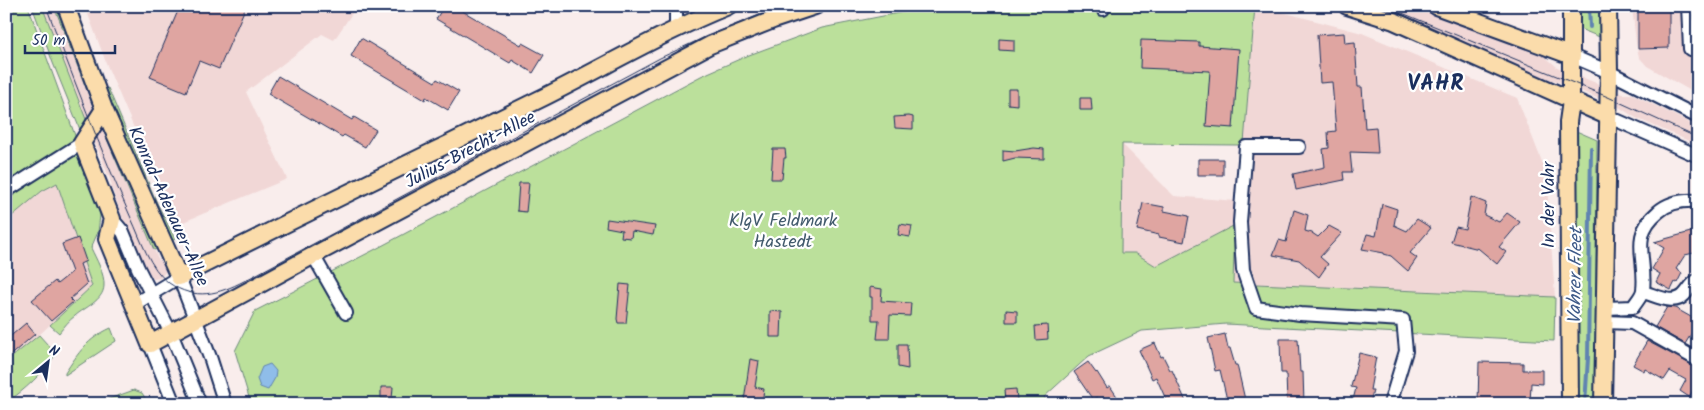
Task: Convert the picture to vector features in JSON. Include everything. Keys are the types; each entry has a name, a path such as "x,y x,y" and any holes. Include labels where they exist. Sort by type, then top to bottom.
{"main road":[{"name":"Konrad-Adenauer-Allee","path":"66,6 104,109 179,277"},
{"name":"Julius-Brecht-Allee","path":"179,277 566,86 676,29 705,10 728,6"},
{"name":"Julius-Brecht-Allee","path":"150,344 710,45 773,20 816,6"},
{"path":"1348,6 1394,21 1607,116"},
{"path":"1436,6 1572,56"},
{"name":"In der Vahr","path":"1570,404 1568,122 1571,101 1572,6"},
{"path":"1603,404 1609,72 1608,6"},
{"path":"104,109 82,143 112,219 107,239 150,344"}],"street":[{"path":"676,6 676,29"},
{"path":"1688,6 1690,49 1698,49"},
{"path":"1572,56 1609,72 1698,118"},
{"path":"1607,116 1698,156"},
{"path":"6,191 82,143"},
{"path":"1299,147 1246,147 1240,222 1243,270 1256,308 1300,314 1403,320 1406,351 1390,404"},
{"path":"1605,315 1633,306 1643,292 1641,234 1648,220 1664,206 1684,200 1698,201"},
{"path":"112,219 123,232 138,268 171,333 200,404"},
{"path":"313,256 346,313"},
{"name":"Julius-Brecht-Allee","path":"133,305 179,277"},
{"name":"Konrad-Adenauer-Allee","path":"179,277 211,360 225,404"},
{"path":"1643,292 1670,300 1683,296 1692,284 1698,280"},
{"path":"1605,315 1632,323 1698,360"},
{"path":"150,344 174,404"}],"shaded area":[{"path":"42,6 54,6 97,116 89,127"},
{"path":"85,6 357,6 334,40 322,34 246,92 287,179 176,225 108,68"},
{"path":"1367,6 1418,6 1541,53 1557,67 1623,94 1632,94 1698,127 1698,145 1636,118 1619,107 1554,80 1546,82 1460,41 1399,16"},
{"path":"1632,6 1698,6 1698,95 1647,66 1639,57"},
{"path":"1255,7 1282,12 1362,33 1517,98 1546,172 1555,297 1232,283 1235,226 1156,266 1135,253 1121,253 1122,144 1174,196 1236,201 1238,145 1244,142"},
{"path":"101,125 154,250 159,260 168,269 160,278 154,279 148,275 140,263 93,137"},
{"path":"57,183 92,286 39,335 6,362 6,269 12,264 6,255 6,221 42,191"}],"green space":[{"path":"6,6 28,6 101,207 98,232 91,248 103,277 103,291 97,300 73,318 59,333 50,325 92,286 57,183 42,191 6,221"},
{"path":"32,6 42,6 89,127 83,137 53,63"},
{"path":"54,6 57,6 76,57 100,111 97,116"},
{"name":"KlgV Feldmark Hastedt","path":"934,6 1255,6 1244,143 1238,145 1122,144 1121,253 1135,253 1156,266 1235,225 1233,283 1555,297 1554,341 1226,324 1142,331 1089,356 1044,397 1049,404 251,404 235,351 255,311 374,250 701,76 749,55 822,28"},
{"path":"1580,6 1601,6 1602,38 1580,29"},
{"path":"108,88 157,203 175,239 172,241 167,234 104,90"},
{"path":"104,119 158,249 154,250 101,125"},
{"path":"1574,130 1597,140 1595,404 1575,404"},
{"path":"111,328 116,341 65,375 79,352 96,337"},
{"path":"39,335 56,354 33,381 6,403 6,362"},
{"path":"134,390 142,393 149,404 95,404"}],"water":[{"path":"270,364 276,371 275,378 268,390 260,387 257,379 262,367"}],"building":[{"path":"180,6 246,6 219,69 199,61 186,92 150,77"},
{"path":"444,6 454,6 521,45 522,43 544,55 533,73 512,60 510,63 436,19"},
{"path":"1638,6 1669,6 1669,48 1638,49"},
{"path":"1344,33 1345,43 1355,42 1358,87 1362,87 1365,128 1376,127 1378,153 1350,152 1352,172 1343,172 1344,180 1296,190 1293,174 1325,167 1323,149 1329,148 1328,132 1336,131 1332,82 1320,83 1317,35"},
{"path":"361,38 435,82 437,79 459,92 448,110 426,97 425,100 351,56"},
{"path":"999,39 1014,40 1014,51 999,50"},
{"path":"1141,40 1199,42 1199,46 1239,49 1233,128 1206,126 1210,71 1140,68"},
{"path":"278,76 352,120 354,117 376,130 365,147 344,135 342,137 268,94"},
{"path":"1008,89 1017,89 1017,105 1008,104"},
{"path":"1080,98 1091,98 1092,110 1080,110"},
{"path":"894,117 913,117 913,129 895,128"},
{"path":"1034,148 1044,149 1044,159 1015,158 1003,161 1003,150 1015,151"},
{"path":"773,149 785,149 786,158 784,158 782,179 771,179"},
{"path":"1198,159 1223,159 1223,175 1198,175"},
{"path":"519,183 529,183 526,212 517,211"},
{"path":"1471,197 1486,203 1484,215 1499,222 1507,213 1520,222 1499,247 1506,252 1497,264 1479,249 1451,242 1456,227 1465,229"},
{"path":"1143,203 1164,207 1164,211 1189,216 1184,242 1137,230"},
{"path":"1382,204 1397,209 1394,225 1407,231 1417,219 1431,228 1410,253 1417,258 1408,271 1391,256 1362,249 1367,234 1376,236"},
{"path":"1294,210 1308,215 1305,231 1318,237 1329,226 1342,233 1320,257 1328,264 1319,277 1299,260 1273,255 1279,240 1286,242"},
{"path":"607,219 655,226 653,235 632,231 631,238 621,237 622,230 606,227"},
{"path":"900,224 912,226 910,237 898,235"},
{"path":"1698,230 1698,252 1685,255 1676,269 1682,273 1677,283 1675,282 1671,290 1656,282 1660,274 1652,269 1664,248 1654,242"},
{"path":"78,238 86,261 80,264 87,284 70,299 73,302 51,321 32,300 55,281 57,284 72,272 62,244"},
{"path":"620,284 630,285 626,323 618,323 617,319"},
{"path":"870,287 882,289 881,301 911,303 910,316 890,315 889,339 877,339 879,320 872,320"},
{"path":"1667,307 1675,308 1698,321 1698,334 1693,331 1685,344 1655,327"},
{"path":"1006,310 1017,311 1017,322 1006,322"},
{"path":"770,311 782,312 781,337 770,337"},
{"path":"26,323 35,334 6,359 6,340"},
{"path":"1047,325 1048,339 1036,340 1035,326"},
{"path":"1225,334 1228,348 1230,348 1235,365 1237,365 1246,404 1228,404 1220,370 1215,371 1208,338"},
{"path":"1280,339 1298,339 1300,372 1303,372 1304,404 1287,404 1286,373 1281,373"},
{"path":"1647,341 1698,368 1698,382 1689,397 1680,391 1686,380 1670,371 1664,380 1645,369 1644,371 1633,365"},
{"path":"1155,343 1161,357 1163,356 1170,370 1172,370 1187,404 1168,404 1156,377 1152,379 1139,350"},
{"path":"898,344 907,344 908,369 898,367"},
{"path":"1359,353 1376,357 1370,390 1373,390 1370,404 1352,404 1356,388 1351,387"},
{"path":"750,359 759,361 755,387 764,389 762,404 744,401"},
{"path":"1088,362 1107,388 1110,386 1122,404 1101,404 1097,397 1093,400 1074,372"},
{"path":"1479,362 1523,363 1523,370 1542,370 1542,384 1531,383 1530,404 1478,404"},
{"path":"381,387 393,387 392,399 381,398"},
{"path":"1016,389 1017,400 1005,401 1004,390"}],"waterway":[{"name":"Vahrer Fleet","path":"1589,6 1590,27"},
{"name":"Vahrer Fleet","path":"1585,404 1588,358 1591,148"}],"tram line":[{"path":"46,6 98,139 146,253 162,277 169,283 179,289 198,294 216,292 244,281 660,58 781,6"},
{"path":"1385,6 1608,97 1698,138"}],"district":[{"name":"VAHR","path":"1436,82"}]}
